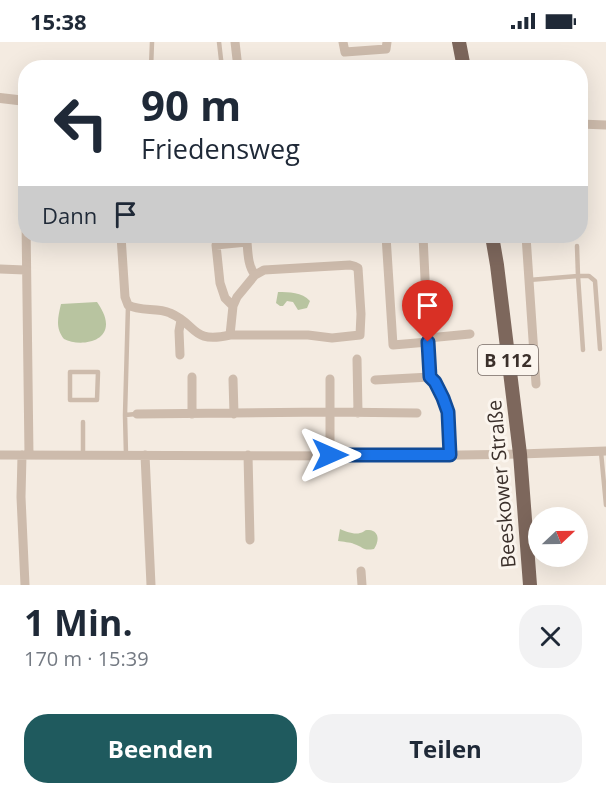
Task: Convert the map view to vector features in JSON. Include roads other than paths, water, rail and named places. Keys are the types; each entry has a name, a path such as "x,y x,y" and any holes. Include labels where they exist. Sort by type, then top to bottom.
{"main road":[{"path":"459,42 462,60"},
{"name":"Beeskower Straße","path":"493,243 519,454 530,585"}],"street":[{"path":"235,42 237,60"},
{"path":"343,42 345,52 386,49 387,42"},
{"path":"0,98 18,100"},
{"path":"588,124 606,125"},
{"path":"25,585 21,497 25,455 26,243"},
{"path":"121,243 125,297 128,305 171,313 208,338 230,335 308,335 332,338 360,335 358,268 354,266 264,270 255,274 237,297 233,306 230,335"},
{"path":"215,243 220,283 225,298 233,306"},
{"path":"247,243 249,261 252,272 255,274"},
{"path":"386,243 393,345 470,334"},
{"path":"423,243 430,377 435,382 448,412 450,455"},
{"path":"526,243 536,384"},
{"path":"0,269 25,270"},
{"path":"180,355 181,320"},
{"path":"357,359 358,413"},
{"path":"192,376 192,414"},
{"path":"375,380 430,377"},
{"path":"233,379 234,414"},
{"path":"330,379 330,455"},
{"path":"137,414 330,412 417,414"},
{"path":"0,455 450,455 604,451"},
{"path":"145,455 152,585"},
{"path":"248,455 250,540"},
{"path":"362,571 362,585"}],"lane":[{"path":"151,60 152,42"},
{"path":"219,42 221,60"},
{"path":"577,246 583,350"},
{"path":"528,280 589,276 595,281 600,349"},
{"path":"126,455 128,305"},
{"path":"70,372 98,372 97,400 83,400 70,400 70,372"},
{"path":"83,400 83,407"},
{"path":"125,415 137,414"},
{"path":"83,422 83,455"},
{"path":"604,451 606,505"}]}
